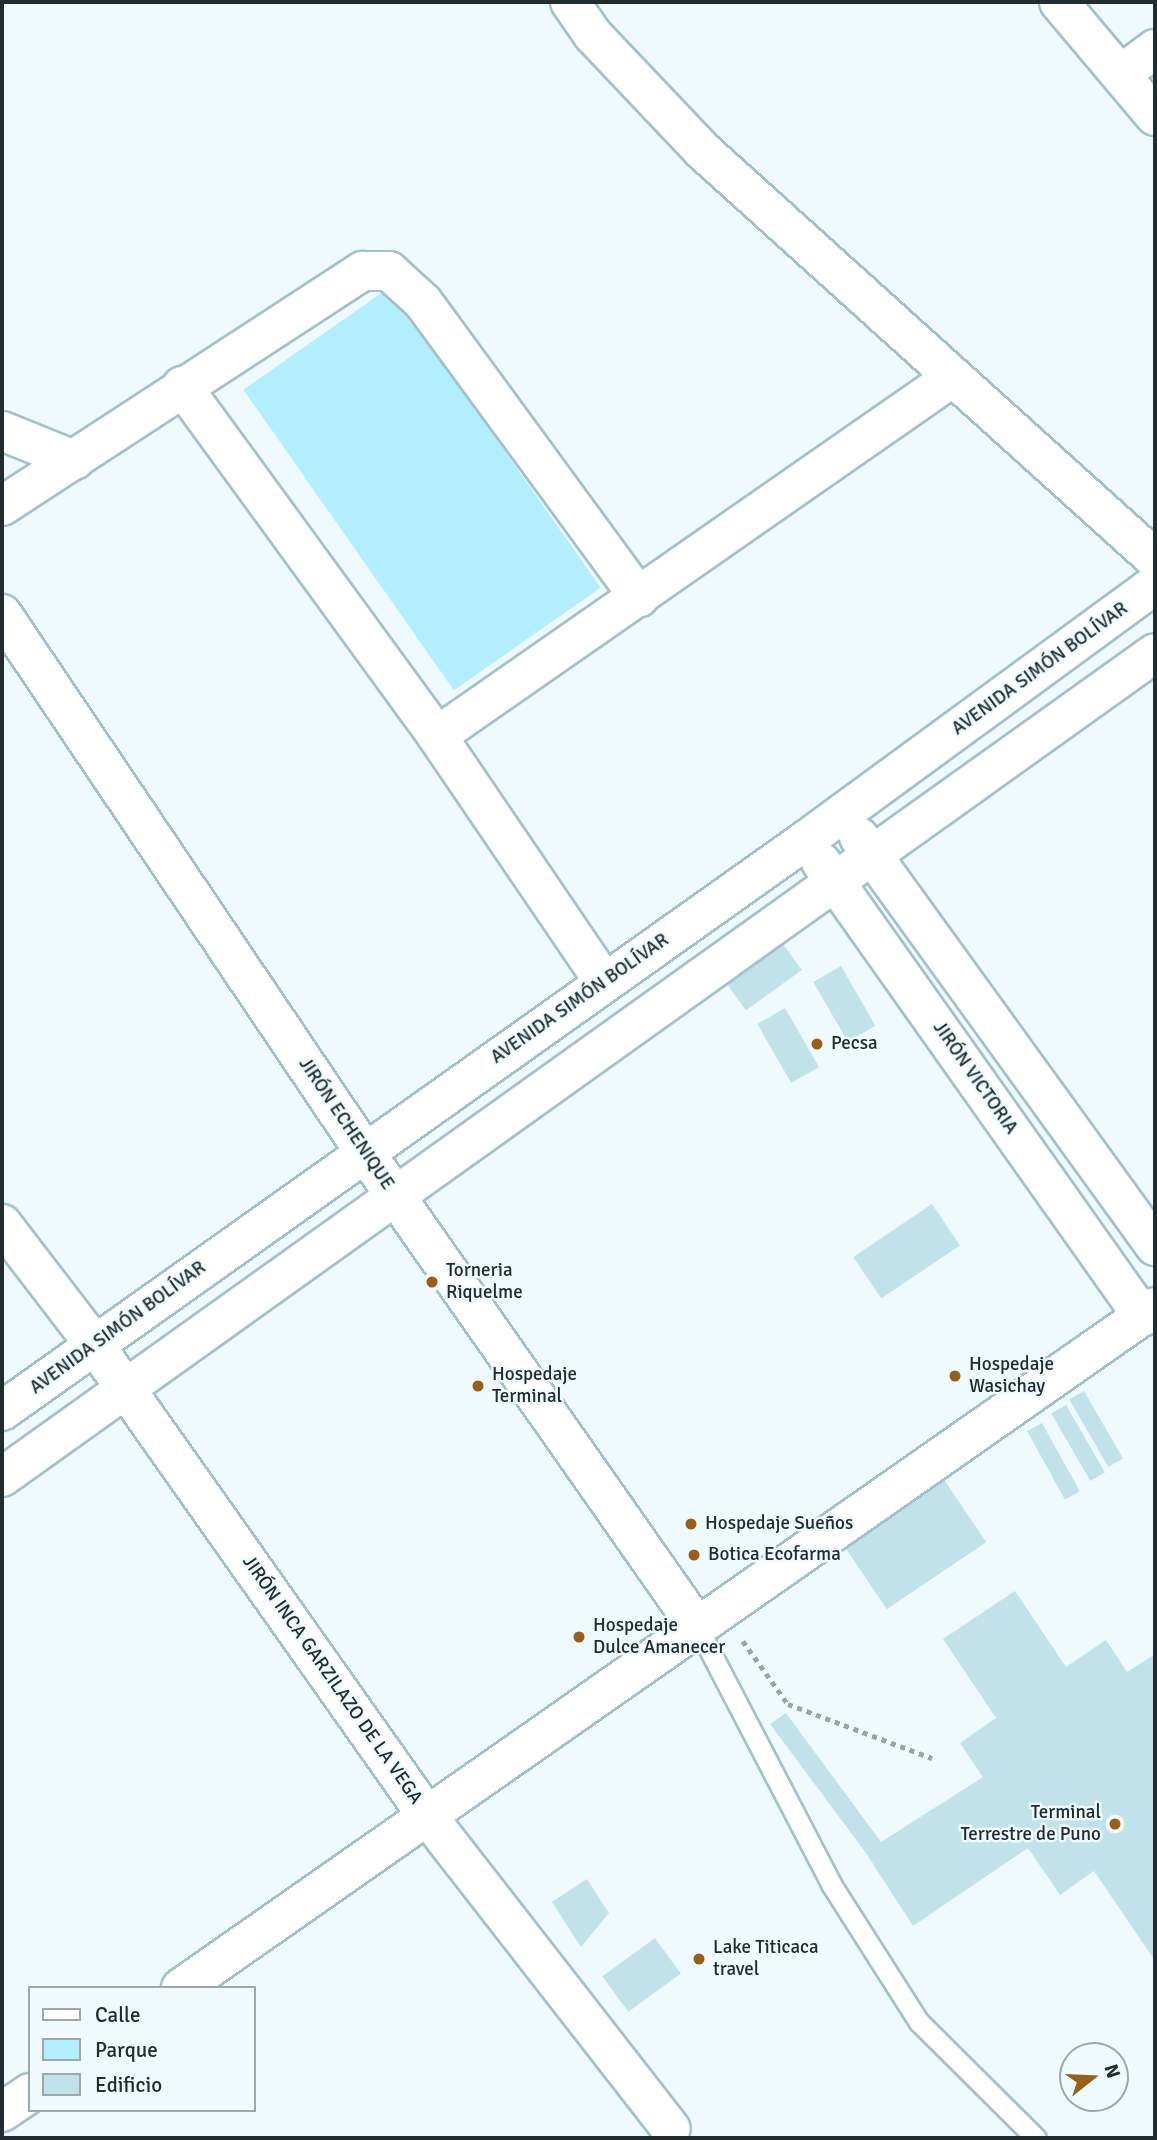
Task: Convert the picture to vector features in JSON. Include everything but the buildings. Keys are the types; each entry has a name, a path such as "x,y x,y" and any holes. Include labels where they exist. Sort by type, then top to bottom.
{"street":[{"path":"570,2 593,36 703,151 1155,559"},
{"path":"1059,2 1123,73 1155,116"},
{"path":"1123,73 1155,49"},
{"path":"2,506 182,386 363,271 389,271 423,302 639,597"},
{"path":"437,736 953,377"},
{"path":"182,386 437,736 604,982"},
{"path":"2,431 74,460"},
{"name":"AVENIDA SIMÓN BOLÍVAR","path":"2,1411 806,840 1155,585"},
{"name":"JIRÓN ECHENIQUE","path":"2,614 395,1195 710,1620"},
{"path":"2,1477 837,883 1155,653"},
{"path":"843,813 1155,1246"},
{"name":"JIRÓN VICTORIA","path":"806,840 1149,1312"},
{"name":"JIRÓN INCA GARZILAZO DE LA VEGA","path":"2,1224 125,1388 428,1817 671,2129"},
{"path":"184,1986 1149,1312"},
{"path":"2,2112 28,2094"}],"lane":[{"path":"710,1620 831,1884 919,2022 1036,2138"}],"path":[{"path":"710,1620 788,1704 932,1758"}],"green space":[{"path":"390,287 601,588 454,690 243,390"}],"place":[{"name":"Pecsa","path":"817,1044"},
{"name":"Torneria Riquelme","path":"432,1282"},
{"name":"Hospedaje Wasichay","path":"955,1376"},
{"name":"Hospedaje Terminal","path":"478,1386"},
{"name":"Hospedaje Sueños","path":"691,1524"},
{"name":"Botica Ecofarma","path":"694,1555"},
{"name":"Hospedaje Dulce Amanecer","path":"579,1637"},
{"name":"Terminal Terrestre de Puno","path":"1115,1824"},
{"name":"Lake Titicaca travel","path":"699,1959"}]}
